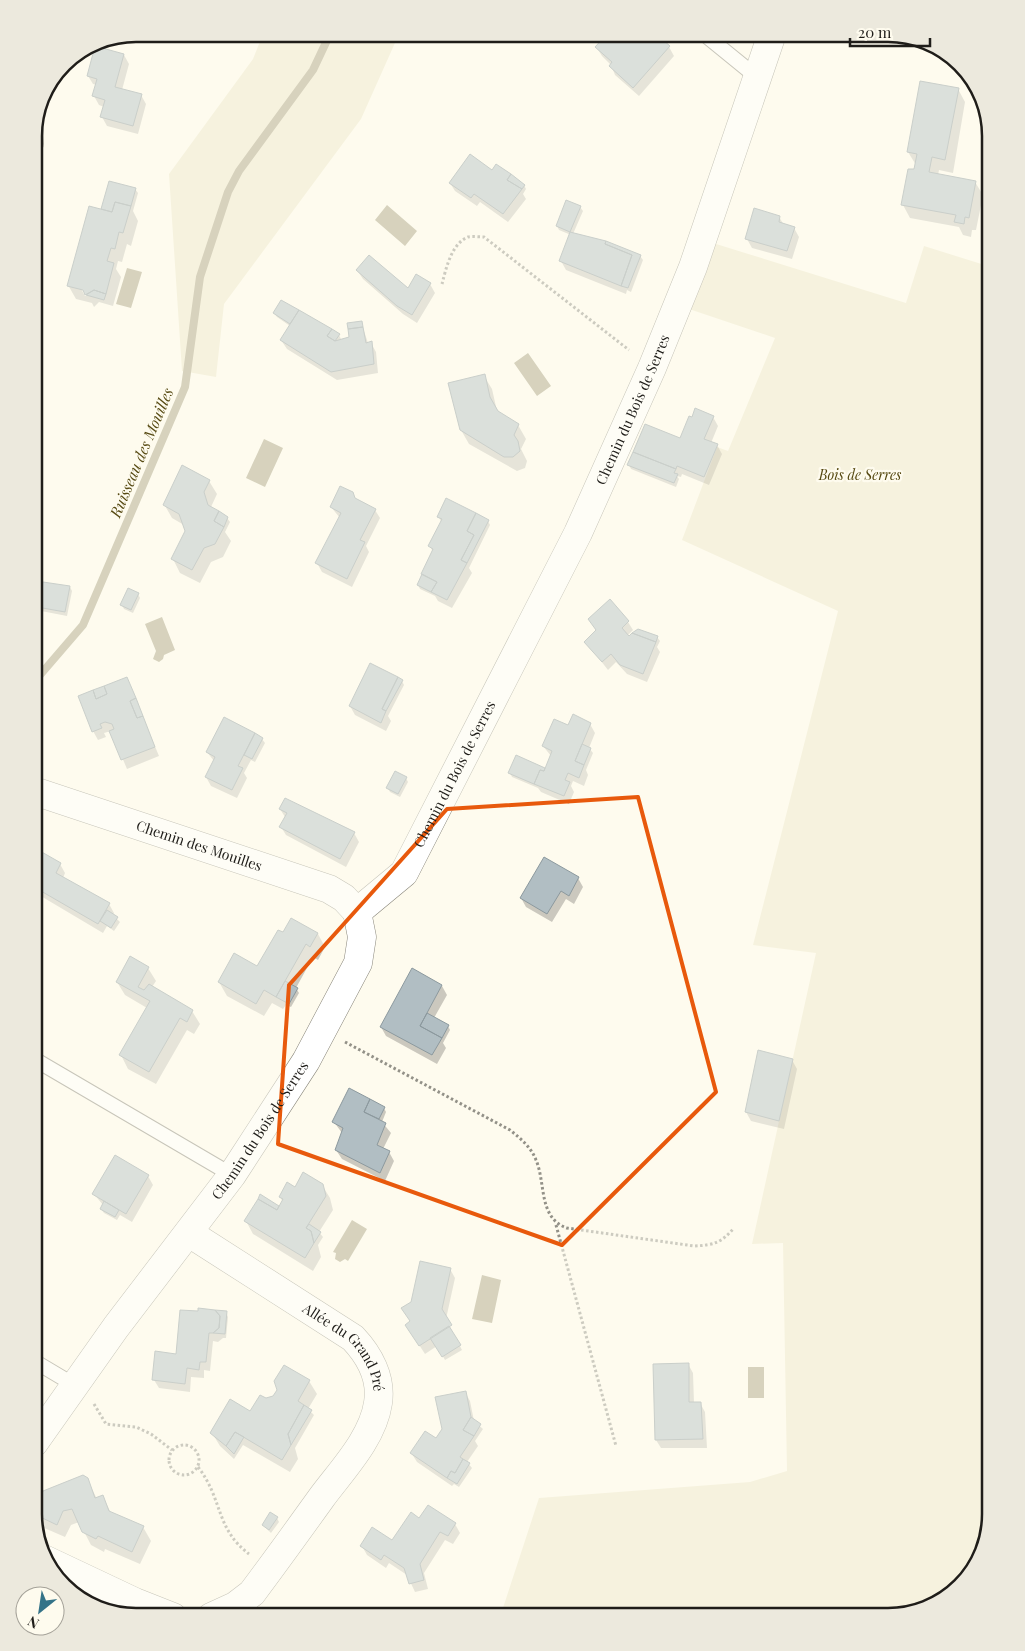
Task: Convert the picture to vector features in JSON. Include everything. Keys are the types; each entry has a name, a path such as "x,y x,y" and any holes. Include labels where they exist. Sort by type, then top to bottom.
{"street":[{"name":"Chemin du Bois de Serres","path":"42,1436 83,1394 116,1327 189,1233 204,1209 232,1175 273,1115 358,963 362,938 356,912 404,873 578,533 652,368 693,267 769,43"},
{"name":"Chemin des Mouilles","path":"43,794 329,890 344,898 356,912"},
{"name":"Allée du Grand Pré","path":"189,1233 353,1338 362,1348 378,1380 378,1402 373,1422 356,1450 252,1593 231,1608"},
{"path":"57,1565 150,1608"}],"lane":[{"path":"715,43 758,78"},
{"path":"42,1064 232,1175"},
{"path":"42,1366 83,1394"}],"path":[{"path":"442,284 448,261 461,243 469,237 484,237 652,368"},
{"path":"322,1030 510,1130 526,1142 536,1160 548,1213 556,1224 616,1446"},
{"path":"556,1224 567,1228 694,1246 710,1245 724,1240 734,1228"},
{"path":"83,1394 106,1424 136,1427 150,1434 172,1450"},
{"path":"181,1444 194,1448 199,1457 198,1467 195,1471 185,1476 175,1472 169,1464 169,1454 172,1450 181,1444"},
{"path":"198,1467 210,1482 220,1516 231,1537 236,1544 269,1570"}],"highlighted area":[{"path":"638,797 716,1092 562,1245 278,1144 289,985 447,809"}],"green space":[{"path":"259,43 395,43 361,119 224,304 216,377 182,371 169,174 253,59"},
{"name":"Bois de Serres","path":"713,243 906,303 924,246 982,264 982,1527 973,1556 967,1567 950,1585 930,1599 901,1608 503,1608 539,1498 750,1482 787,1471 783,1243 752,1244 816,953 753,945 838,611 682,540 717,447 728,451 775,338 689,309"}],"shaded area":[{"path":"387,205 417,231 405,246 375,220"},
{"path":"127,268 142,272 131,308 116,304"},
{"path":"528,353 551,386 537,396 514,363"},
{"path":"264,439 283,448 265,487 246,478"},
{"path":"162,617 175,650 164,655 163,659 159,662 153,659 156,651 145,624"},
{"path":"352,1220 367,1229 348,1261 345,1259 340,1262 335,1259 336,1253 333,1252"},
{"path":"482,1275 501,1280 492,1323 472,1319"},
{"path":"748,1367 764,1367 764,1398 748,1398"}],"building":[{"path":"599,43 666,43 670,46 633,88 609,66 612,62 595,47"},
{"path":"105,49 124,54 115,87 142,94 133,126 100,117 105,100 92,96 97,79 87,76 93,53"},
{"path":"920,81 959,88 945,160 932,157 929,172 976,181 969,218 965,217 964,224 954,222 956,215 901,205 908,169 914,169 917,154 907,152"},
{"path":"470,154 492,170 496,164 511,174 507,180 522,189 503,214 474,194 471,198 449,183"},
{"path":"511,174 525,185 522,189 507,180"},
{"path":"109,181 136,188 131,206 115,202 112,212 101,209"},
{"path":"566,200 581,206 570,232 556,226"},
{"path":"115,202 131,206 123,233 119,232 115,249 111,248 107,261 114,263 106,294 94,290 85,295 83,290 67,286 89,206 112,212"},
{"path":"754,208 780,216 779,222 795,227 787,251 745,239"},
{"path":"570,232 606,241 605,244 632,255 621,286 559,261"},
{"path":"606,241 641,255 628,288 621,286 632,255 605,244"},
{"path":"369,255 408,288 416,274 431,283 412,315 397,306 356,270"},
{"path":"94,290 106,294 104,300 86,295"},
{"path":"281,300 299,310 290,324 273,313"},
{"path":"299,310 332,329 327,336 335,341 349,337 348,329 363,327 366,343 372,341 374,364 331,372 280,340"},
{"path":"362,321 363,327 348,329 347,323"},
{"path":"332,329 340,334 335,341 327,336"},
{"path":"485,374 490,397 498,411 519,424 514,435 518,441 520,451 513,457 504,457 460,430 448,383"},
{"path":"695,408 714,416 704,439 718,444 704,477 677,466 676,469 633,452 645,424 680,438 689,416 692,417"},
{"path":"633,452 676,469 674,473 678,474 674,483 627,465"},
{"path":"182,465 210,480 204,492 208,505 219,511 214,521 224,527 215,544 204,548 192,570 171,559 185,531 179,514 163,505"},
{"path":"340,486 353,492 355,498 376,509 360,540 365,542 347,579 315,563 341,513 330,507"},
{"path":"446,498 476,513 467,531 474,535 461,560 467,563 447,600 431,592 437,582 421,574 433,549 428,546 442,519 437,517"},
{"path":"219,511 228,517 224,527 214,521"},
{"path":"476,513 489,520 467,563 461,560 474,535 467,531"},
{"path":"422,574 437,582 431,592 417,585"},
{"path":"43,583 70,586 65,612 43,608"},
{"path":"128,588 139,593 131,610 120,605"},
{"path":"610,599 629,621 622,628 629,636 632,633 656,642 643,674 620,665 611,654 602,662 584,642 596,630 588,619"},
{"path":"638,629 658,636 656,642 632,633"},
{"path":"370,663 398,677 382,709 386,711 381,723 349,706"},
{"path":"127,677 136,698 130,701 137,718 143,716 155,747 121,760 109,731 114,729 112,724 105,722 100,724 102,728 92,732 78,696 93,690 96,699 107,694 104,686"},
{"path":"398,677 403,680 386,711 382,709"},
{"path":"104,686 107,694 96,699 93,690"},
{"path":"136,698 143,716 137,718 130,701"},
{"path":"573,714 591,723 575,761 584,765 579,778 568,773 565,780 570,782 564,796 534,784 540,770 544,771 552,751 542,746 554,719 568,725"},
{"path":"224,717 255,733 238,766 243,768 232,790 205,777 215,757 206,752"},
{"path":"255,733 263,738 252,759 244,755"},
{"path":"582,744 591,748 584,765 575,761"},
{"path":"516,755 545,768 544,771 540,770 534,784 508,773"},
{"path":"395,771 407,777 398,794 386,788"},
{"path":"285,798 355,832 340,859 279,827 287,813 279,809"},
{"path":"42,852 61,863 56,873 110,903 98,924 42,892"},
{"path":"544,857 579,877 569,896 561,891 547,914 520,898"},
{"path":"107,910 118,917 111,928 100,921"},
{"path":"291,918 318,933 310,947 306,944 276,997 264,990 256,1004 218,982 234,953 257,966 278,930 283,932"},
{"path":"130,956 149,967 138,987 144,990 149,984 193,1010 187,1022 180,1018 149,1072 119,1055 150,1001 116,982"},
{"path":"412,968 442,985 420,1026 442,1038 432,1055 380,1027"},
{"path":"285,981 298,988 289,1004 276,997"},
{"path":"427,1013 449,1025 442,1038 420,1026"},
{"path":"758,1050 793,1059 779,1121 745,1112"},
{"path":"349,1088 370,1099 364,1112 386,1123 377,1145 390,1151 380,1173 335,1150 343,1128 332,1122"},
{"path":"370,1099 385,1107 379,1119 364,1112"},
{"path":"115,1155 149,1175 126,1214 92,1194"},
{"path":"303,1172 323,1184 326,1196 306,1228 311,1231 314,1243 305,1258 244,1221 258,1199 277,1210 283,1199 279,1197 287,1182 295,1187"},
{"path":"260,1194 279,1206 277,1210 258,1199"},
{"path":"104,1201 119,1210 115,1217 100,1209"},
{"path":"309,1224 321,1232 314,1243 311,1231 306,1228"},
{"path":"420,1261 451,1268 442,1309 452,1325 419,1346 405,1325 410,1321 401,1308 411,1302"},
{"path":"198,1308 215,1310 220,1316 219,1328 213,1333 209,1333 206,1362 200,1362 199,1370 187,1368 185,1384 152,1380 155,1351 176,1354 180,1310 198,1311"},
{"path":"215,1310 227,1311 225,1334 213,1333 219,1328 220,1316"},
{"path":"449,1326 461,1345 442,1357 430,1338"},
{"path":"689,1363 689,1402 701,1402 703,1439 655,1440 653,1364"},
{"path":"284,1365 310,1380 298,1401 304,1405 288,1434 291,1445 282,1460 235,1432 226,1446 210,1433 230,1399 250,1411 260,1395 266,1398 273,1396 277,1390 274,1381"},
{"path":"466,1391 471,1417 463,1430 474,1436 460,1457 463,1459 455,1473 451,1471 447,1478 410,1453 425,1431 436,1438 442,1429 435,1397"},
{"path":"304,1405 312,1410 291,1445 288,1434"},
{"path":"471,1417 481,1424 474,1436 463,1430"},
{"path":"235,1432 244,1437 234,1454 226,1446"},
{"path":"463,1459 470,1463 457,1484 447,1478 451,1471 455,1473"},
{"path":"83,1475 88,1478 95,1498 103,1495 109,1511 144,1526 132,1552 98,1536 96,1539 82,1532 72,1509 63,1511 57,1525 43,1518 43,1491"},
{"path":"428,1505 456,1523 448,1536 440,1532 420,1564 424,1580 409,1584 404,1568 384,1555 381,1560 360,1546 372,1527 392,1540 411,1512 419,1518"},
{"path":"270,1512 278,1517 269,1530 262,1525"}],"waterway":[{"name":"Ruisseau des Mouilles","path":"43,672 83,625 185,387 200,277 228,192 239,171 313,70 326,43"}]}
